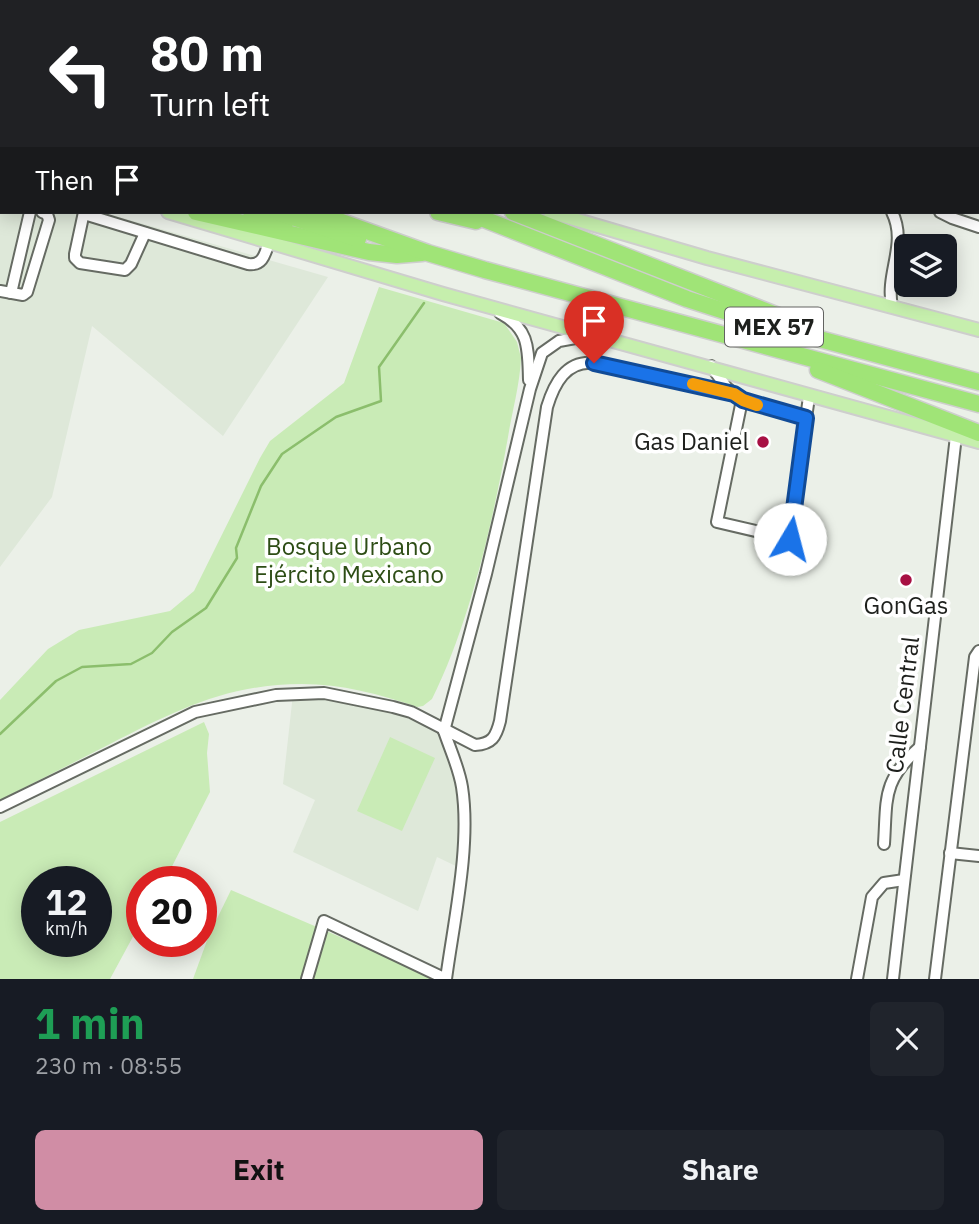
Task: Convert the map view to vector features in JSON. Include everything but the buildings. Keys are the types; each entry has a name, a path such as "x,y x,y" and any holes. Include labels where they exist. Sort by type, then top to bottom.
{"highway":[{"path":"205,214 369,252 397,255 428,253"},
{"path":"257,214 354,244 428,253"},
{"path":"283,214 393,249"},
{"name":"MEX 57","path":"320,214 428,253 485,270 979,404"},
{"path":"452,214 526,225"},
{"path":"475,214 526,225 903,362 979,382"},
{"path":"515,214 526,225"},
{"path":"758,344 979,433"}],"main road":[{"path":"175,214 443,294 979,442"},
{"path":"557,214 707,258 976,327"}],"street":[{"path":"29,214 5,292 23,295 27,292 48,220 47,214"},
{"path":"84,214 75,254 80,263 125,270 131,264 145,233"},
{"path":"87,214 255,265 263,260 269,242"},
{"path":"892,306 890,292 899,233 893,214"},
{"path":"943,214 975,226"},
{"path":"485,305 510,319 527,340 530,389"},
{"path":"307,979 324,921 446,979 465,814 462,784 444,731 486,574 530,389 542,353 559,341 594,335"},
{"path":"0,807 195,712 276,695 324,693 367,701 411,712 475,745 486,744 497,732 547,407 559,379 574,366 594,363 738,397 806,418"},
{"path":"711,366 738,397"},
{"path":"738,397 717,522 790,539 809,397"},
{"name":"Calle Central","path":"893,979 956,436"},
{"path":"934,979 975,657 979,651"},
{"path":"884,844 891,779 898,768 920,747"},
{"path":"950,853 979,856"},
{"path":"857,979 872,897 884,883 904,880"}],"shaded area":[{"path":"0,214 109,214 328,277 223,436 92,326 52,497 0,567"},
{"path":"293,694 393,707 444,731 462,784 460,868 437,857 418,911 293,852 315,800 283,784"}],"green space":[{"name":"Bosque Urbano Ejército Mexicano","path":"379,287 504,323 517,342 521,358 518,388 479,571 458,638 432,699 417,707 360,691 302,684 275,685 225,694 157,721 0,800 0,700 48,649 79,630 170,611 194,591 270,441 344,383"},
{"path":"204,722 209,734 207,753 210,792 172,866 126,866 126,950 110,979 0,979 0,822"},
{"path":"390,737 435,758 402,831 357,811"},
{"path":"231,890 438,979 193,979 201,957 217,957 217,919"}],"waterway":[{"path":"0,734 56,681 82,667 131,664 152,653 172,632 206,608 237,558 236,548 261,486 282,454 336,417 381,401 379,367 424,303"}],"slow traffic":[{"path":"693,384 734,394 757,405"}],"place":[{"name":"Gas Daniel","path":"763,442"},
{"name":"GonGas","path":"906,580"}],"route":[{"path":"594,363 734,394 743,400 806,418 790,539"}]}
